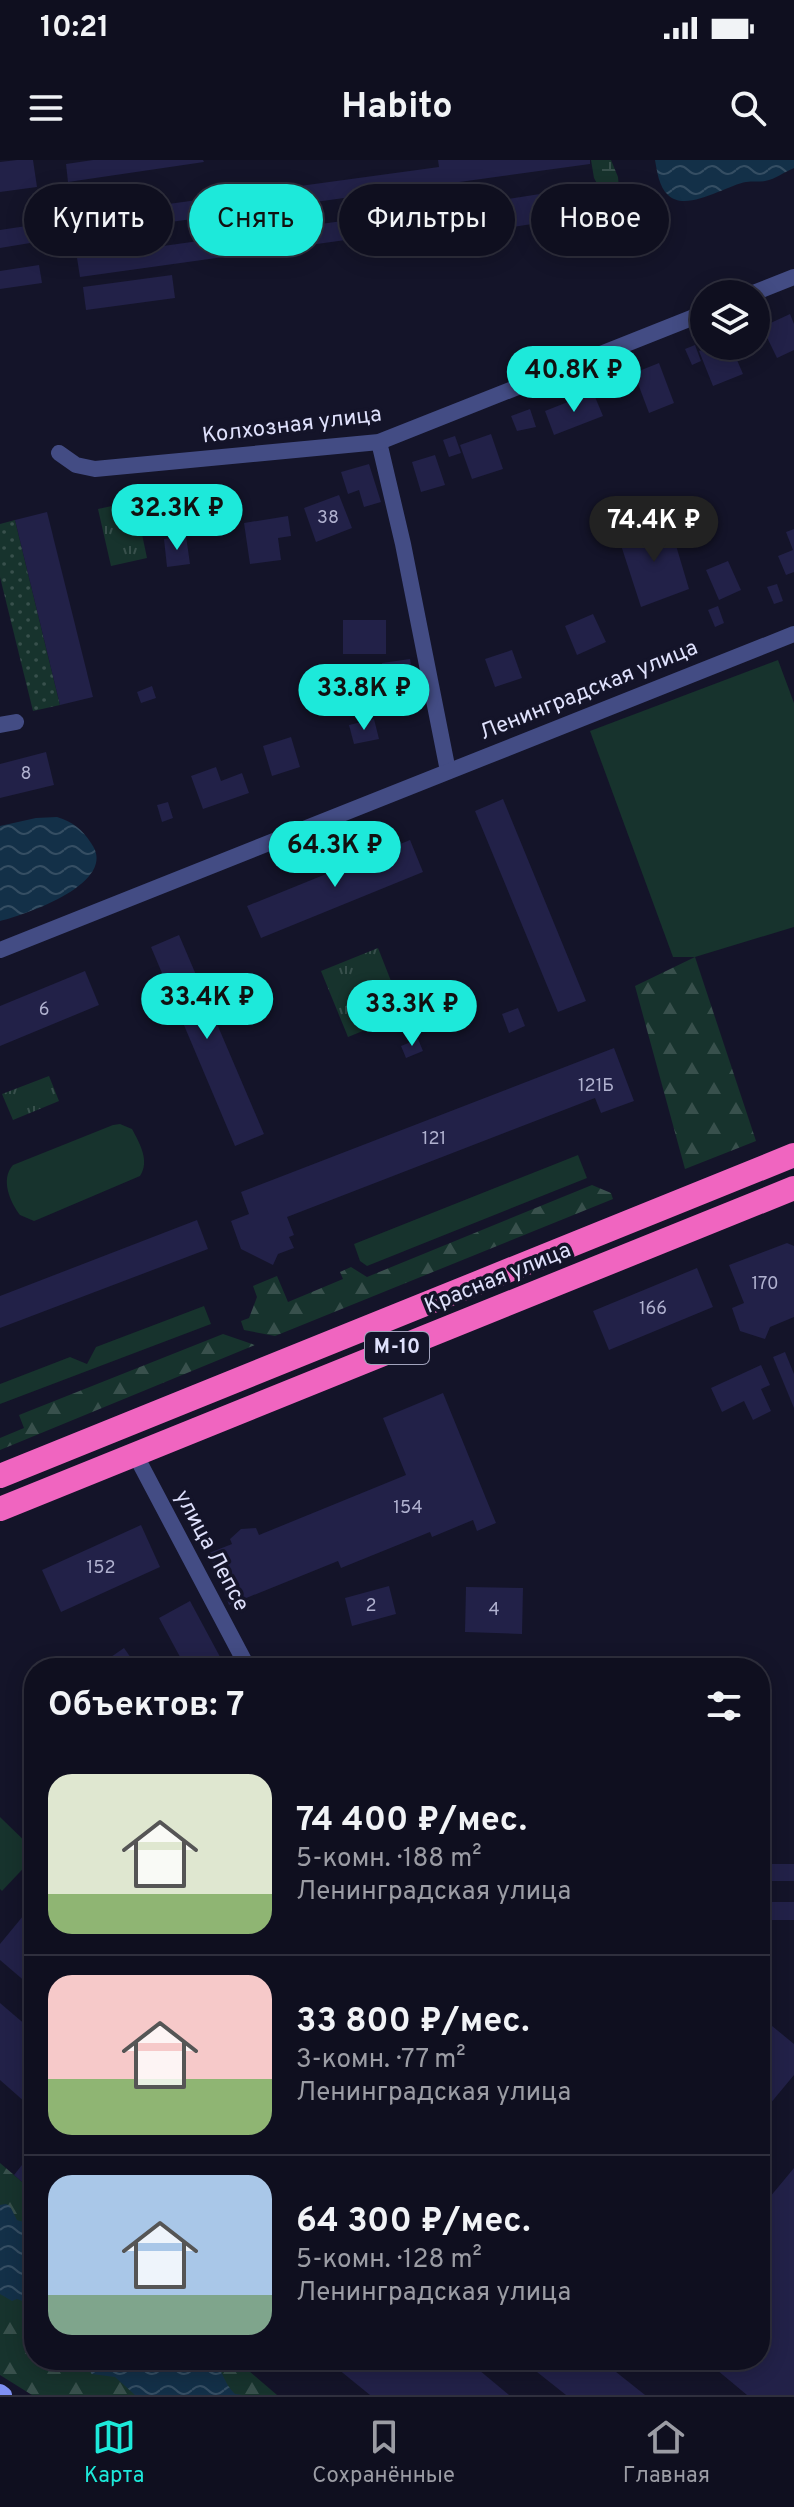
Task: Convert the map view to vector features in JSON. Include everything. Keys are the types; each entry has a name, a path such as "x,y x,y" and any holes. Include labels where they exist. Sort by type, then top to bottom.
{"highway":[{"name":"Красная улица","path":"0,1476 794,1155"},
{"name":"Красная улица","path":"0,1509 794,1188"}],"street":[{"path":"770,286 794,277"},
{"name":"Колхозная улица","path":"59,453 76,465 95,469 379,442 690,319"},
{"path":"379,442 403,544 448,771"},
{"name":"Ленинградская улица","path":"0,950 794,634"},
{"name":"улица Лепсе","path":"135,1454 243,1658"}],"green space":[{"path":"591,160 611,160 619,184 597,184"},
{"path":"135,501 147,558 111,566 98,509"},
{"path":"15,520 60,705 33,711 0,577 0,524"},
{"path":"778,660 794,703 794,927 695,957 673,957 590,731"},
{"path":"378,948 404,1014 348,1037 321,971"},
{"path":"695,957 756,1141 685,1169 635,986"},
{"path":"49,1076 59,1101 13,1120 2,1094"},
{"path":"120,1124 132,1129 141,1147 144,1164 140,1176 34,1221 20,1215 7,1184 13,1165"},
{"path":"578,1155 587,1178 367,1266 360,1261 354,1244"},
{"path":"592,1185 611,1193 613,1199 275,1336 244,1330 241,1321 249,1318 257,1297 253,1286 277,1276 288,1302 343,1279 340,1272 351,1267 367,1277"},
{"path":"204,1306 211,1324 0,1404 0,1384 70,1357 87,1364 96,1347"},
{"path":"223,1334 255,1345 0,1450 0,1438 24,1428 19,1415"},
{"path":"0,1817 24,1840 24,1868 2,1891"},
{"path":"0,2163 24,2183 24,2370 248,2370 277,2395 32,2395 0,2375"}],"water":[{"path":"655,160 794,160 794,168 769,180 738,184 696,200 676,200 669,196 669,184 661,184"},
{"path":"57,817 77,827 91,843 97,857 93,871 82,883 49,904 0,921 0,826"},
{"path":"0,2205 10,2206 17,2220 24,2222 24,2302 12,2301 0,2294"},
{"path":"89,2370 220,2370 231,2390 242,2395 135,2395 115,2377 92,2374"}],"building":[{"path":"33,160 37,184 24,184 24,189 0,192 0,162"},
{"path":"93,160 204,162 68,182 66,164"},
{"path":"438,160 590,160 590,164 445,184 339,184 339,199 323,201 323,184 315,184 439,167"},
{"path":"531,195 531,224 515,227 515,198"},
{"path":"189,201 189,219 173,222 173,203"},
{"path":"339,222 339,241 323,243 323,224"},
{"path":"24,226 24,244 0,248 0,230"},
{"path":"189,242 189,256 231,256 80,277 77,258 173,256 173,245"},
{"path":"39,265 42,283 0,289 0,271"},
{"path":"172,275 175,298 86,310 83,287"},
{"path":"790,314 794,324 794,350 777,358 770,344 770,323"},
{"path":"690,347 690,360 701,361 692,365 685,349"},
{"path":"703,360 737,360 743,374 713,386"},
{"path":"659,363 674,403 649,413 634,373"},
{"path":"593,392 603,416 554,435 545,411"},
{"path":"530,409 536,427 517,431 511,416"},
{"path":"491,434 503,469 472,479 460,445"},
{"path":"455,436 461,453 449,457 443,440"},
{"path":"435,455 445,485 421,492 412,462"},
{"path":"369,464 381,502 364,507 359,490 348,494 341,472"},
{"path":"225,491 228,508 223,509 227,527 216,530 208,495"},
{"path":"339,495 352,528 316,542 304,508"},
{"path":"47,512 93,697 60,705 15,520"},
{"path":"288,516 291,536 278,538 281,560 250,564 244,523"},
{"path":"669,522 689,589 641,607 619,539"},
{"path":"794,529 794,572 786,575 778,556 793,550 786,532"},
{"path":"186,536 190,564 167,567 164,539"},
{"path":"728,561 741,590 719,600 706,570"},
{"path":"777,584 783,601 774,604 767,587"},
{"path":"718,606 724,623 715,627 708,610"},
{"path":"593,614 606,642 577,655 565,626"},
{"path":"343,620 386,620 386,654 343,654"},
{"path":"512,650 522,678 495,687 485,659"},
{"path":"410,659 413,677 384,681 382,663"},
{"path":"152,686 156,698 141,703 137,692"},
{"path":"374,719 379,739 354,744 349,725"},
{"path":"291,737 300,767 272,776 263,746"},
{"path":"46,752 54,785 0,798 0,764"},
{"path":"216,767 221,781 242,773 249,793 203,809 191,776"},
{"path":"503,799 586,1001 558,1012 475,811"},
{"path":"168,802 173,818 162,822 157,805"},
{"path":"410,840 423,872 261,938 247,906"},
{"path":"179,935 264,1134 235,1146 151,947"},
{"path":"85,971 99,1005 0,1046 0,1006"},
{"path":"518,1008 525,1026 509,1033 502,1014"},
{"path":"418,1039 423,1051 406,1058 401,1046"},
{"path":"614,1048 634,1101 601,1113 595,1098 287,1217 294,1235 289,1237 294,1248 278,1254 273,1265 241,1249 231,1221 249,1214 241,1192"},
{"path":"197,1220 208,1249 0,1328 0,1296"},
{"path":"787,1243 794,1246 794,1317 770,1327 765,1339 740,1331 732,1308 744,1303 729,1265"},
{"path":"697,1268 713,1307 609,1350 593,1311"},
{"path":"785,1352 794,1374 794,1408 773,1357"},
{"path":"761,1365 770,1385 761,1389 771,1411 753,1420 744,1401 722,1412 711,1388"},
{"path":"443,1393 496,1523 477,1531 473,1520 432,1537 430,1532 341,1568 338,1561 229,1605 209,1553 232,1544 230,1539 241,1529 256,1528 259,1535 406,1475 383,1418"},
{"path":"141,1525 160,1567 61,1612 42,1570"},
{"path":"389,1586 396,1614 352,1626 345,1598"},
{"path":"466,1587 523,1588 522,1634 465,1632"},
{"path":"190,1601 221,1658 181,1658 159,1618"},
{"path":"124,1648 131,1658 110,1658"},
{"path":"770,1864 794,1864 794,1881 770,1881"},
{"path":"770,1902 794,1902 794,1920 770,1920"},
{"path":"24,1915 24,1980 0,1960 0,1944"},
{"path":"0,2003 24,2023 24,2101 0,2080"},
{"path":"770,2024 794,2044 794,2075 770,2104"},
{"path":"24,2162 24,2184 14,2175"},
{"path":"794,2168 794,2395 747,2395 717,2370 770,2370 770,2197"},
{"path":"339,2370 479,2370 509,2395 370,2395"},
{"path":"535,2370 614,2370 645,2395 566,2395"}]}
